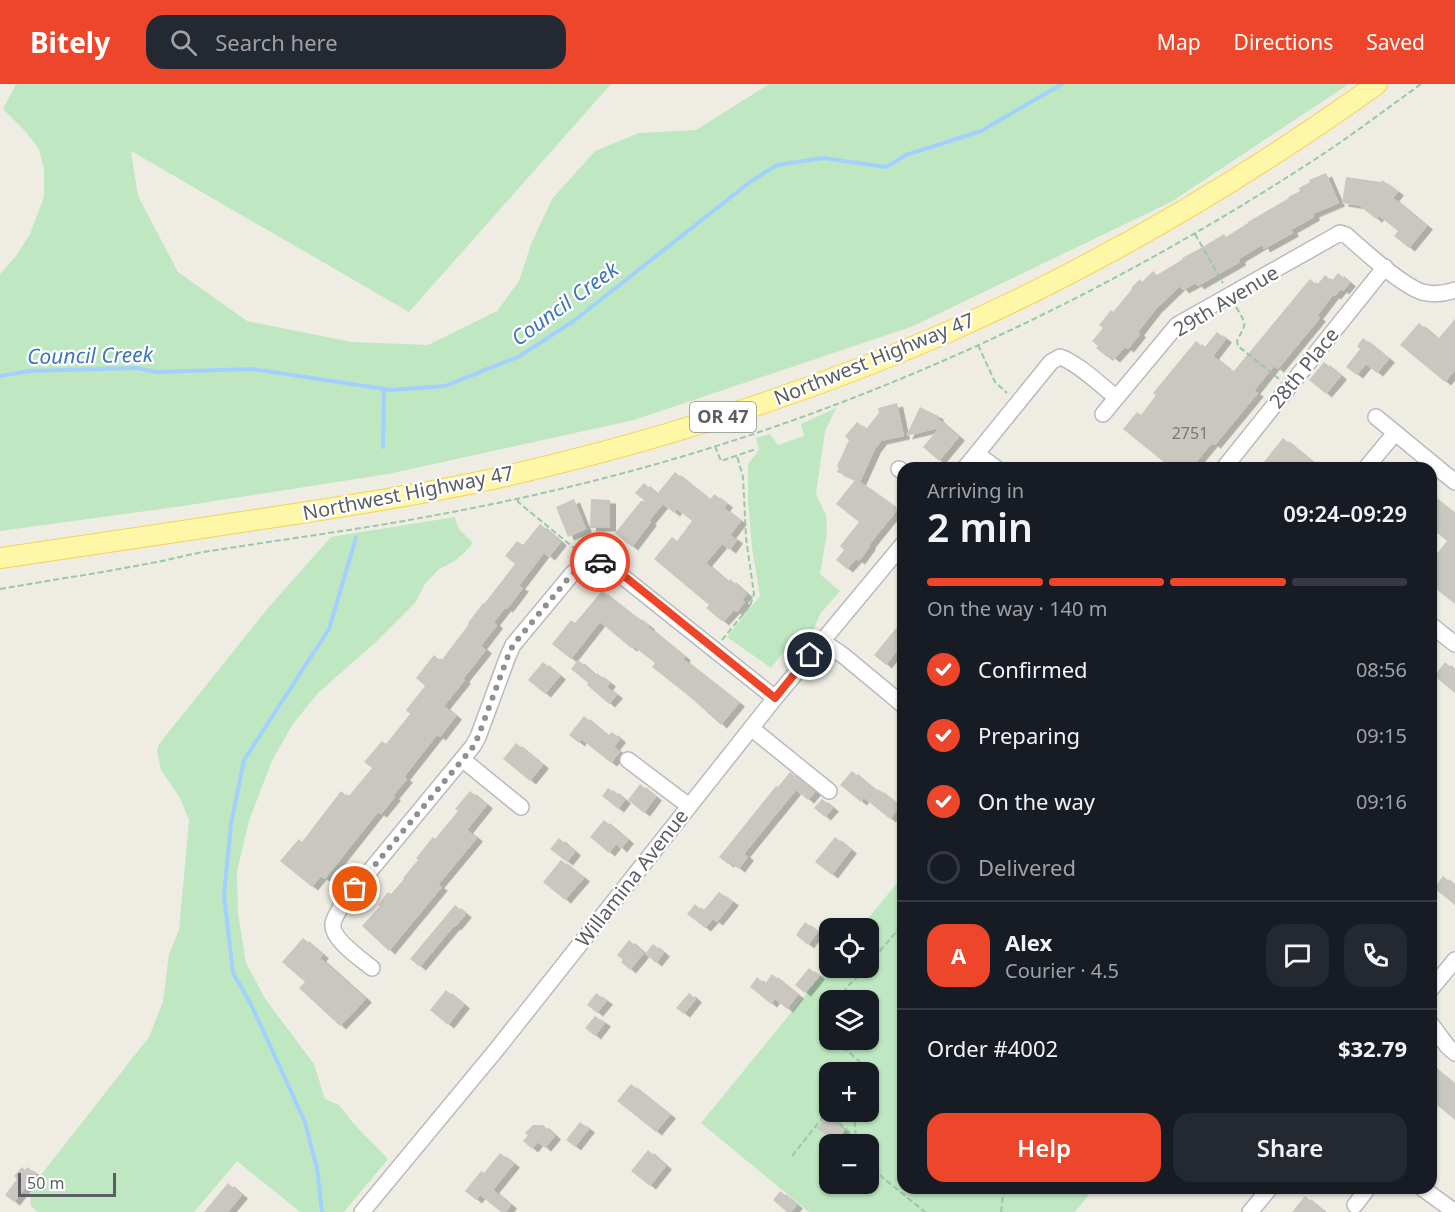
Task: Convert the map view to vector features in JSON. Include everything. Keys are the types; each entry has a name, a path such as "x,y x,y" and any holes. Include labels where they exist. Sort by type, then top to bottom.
{"main road":[{"name":"Northwest Highway 47","path":"0,558 238,523 468,484 552,465 656,437 804,389 950,331 1078,269 1248,172 1377,84"}],"street":[{"name":"29th Avenue","path":"1103,414 1177,325 1340,232 1385,267"},
{"path":"1385,267 1404,282 1422,291 1438,294 1455,290"},
{"name":"28th Place","path":"1229,462 1385,267"},
{"path":"970,462 1052,362 1060,357 1077,366 1116,397"},
{"path":"1376,417 1431,462"},
{"path":"1371,462 1395,433"},
{"path":"977,454 988,462"},
{"path":"1437,467 1455,482"},
{"name":"Willamina Avenue","path":"362,1212 497,1049 775,698 897,551"},
{"path":"372,968 341,943 335,933 333,924 341,906 473,747 513,645 581,566 590,562 601,562 618,571 775,698"},
{"path":"1437,630 1455,645"},
{"path":"822,641 844,656 897,700"},
{"path":"751,728 829,791"},
{"path":"462,759 521,807"},
{"path":"628,760 689,806"},
{"path":"1437,982 1455,960"},
{"path":"1437,1032 1455,1053"},
{"path":"1250,1212 1265,1194"},
{"path":"1355,1205 1363,1194"},
{"path":"1430,1194 1455,1212"}],"path":[{"path":"1195,234 1245,324 1238,346 1288,387"},
{"path":"978,345 995,382 1019,402"},
{"path":"715,446 721,461 756,449"},
{"path":"715,649 750,606 754,594 746,538 743,477 737,456"},
{"path":"518,499 518,502 590,562"},
{"path":"879,953 897,930"},
{"path":"845,990 856,978"},
{"path":"846,1050 860,1062"},
{"path":"792,1156 827,1112 852,1134"},
{"path":"879,1174 897,1189"},
{"path":"903,1194 925,1212"},
{"path":"1001,1212 1004,1194"}],"green space":[{"path":"16,84 611,84 409,312 131,151 138,196 178,272 247,321 352,342 428,345 497,311 519,281 531,244 552,199 595,151 639,133 696,130 769,84 1349,84 1171,202 911,327 634,420 388,474 183,506 0,531 0,274 16,256 30,234 44,197 44,170 39,149 3,109"},
{"path":"836,408 825,431 816,494 826,515 827,532 820,574 840,591 820,614 814,629 803,643 789,645 771,668 727,637 760,596 752,548 748,464 759,450 756,438 770,434 778,445 804,436 801,424"},
{"path":"455,517 458,528 472,542 471,546 456,560 438,570 425,584 415,603 376,642 319,692 292,725 271,763 249,821 237,871 238,914 246,963 266,1000 314,1064 325,1099 339,1105 388,1159 344,1212 300,1212 237,1161 194,1212 38,1212 31,1206 30,1195 33,1185 149,1037 163,1001 169,954 179,930 189,820 180,798 161,770 157,750 159,744 268,608 331,537"},
{"path":"897,883 897,1194 1089,1194 1075,1212 809,1212 701,1123 819,978 879,978 879,918 868,918"}],"building":[{"path":"1326,173 1339,203 1313,214 1314,217 1291,230 1293,233 1264,249 1262,245 1239,259 1240,262 1198,286 1196,283 1183,290 1180,286 1156,309 1128,349 1125,347 1114,359 1109,355 1107,357 1096,348 1098,346 1092,341 1103,328 1099,325 1111,310 1113,312 1140,279 1142,282 1153,271 1157,275 1224,234 1226,237 1300,191 1299,188 1310,182 1309,180"},
{"path":"1346,177 1381,182 1382,180 1398,192 1393,198 1427,226 1409,248 1394,236 1398,231 1379,216 1376,219 1360,206 1342,203"},
{"path":"1338,273 1350,283 1343,291 1341,289 1335,296 1333,295 1317,316 1320,318 1278,369 1274,366 1254,391 1258,393 1215,445 1212,443 1198,462 1164,462 1123,429 1137,412 1141,415 1156,395 1153,393 1196,341 1204,348 1217,332 1226,339 1213,356 1233,372 1310,279 1317,285 1325,275 1332,281"},
{"path":"1455,319 1455,370 1445,382 1400,345 1419,323 1438,339"},
{"path":"1363,338 1389,359 1377,373 1366,364 1357,375 1346,367 1360,349 1357,346"},
{"path":"1324,362 1341,376 1326,394 1309,380"},
{"path":"897,403 904,436 881,441 860,482 897,510 859,561 856,559 847,569 836,560 844,550 840,546 859,522 836,504 855,480 837,472 839,468 837,466 849,440 845,436 857,422 866,429 879,413 878,408"},
{"path":"920,407 938,416 937,418 959,437 939,461 923,447 939,428 906,436"},
{"path":"1283,438 1313,462 1264,462"},
{"path":"675,472 710,500 714,494 727,504 724,508 741,521 730,535 737,540 730,550 722,544 706,563 728,582 730,579 747,594 742,600 745,602 737,612 734,610 723,622 706,608 709,605 654,559 672,537 677,541 692,521 677,509 674,513 663,504 632,547 615,533 641,501 645,501 635,493 644,483 657,494"},
{"path":"574,499 586,529 568,537 556,507"},
{"path":"591,499 610,500 610,528 590,528"},
{"path":"1437,500 1455,514 1455,604 1437,590 1437,554 1447,541 1437,533"},
{"path":"540,524 561,542 549,557 544,553 519,586 523,588 494,622 497,625 481,646 486,650 444,706 456,716 440,737 437,735 404,777 407,779 381,814 378,812 325,879 321,876 312,887 280,861 299,839 302,842 341,791 348,797 372,768 364,762 382,741 386,744 410,714 406,710 425,686 416,678 434,655 441,661 515,564 505,556 517,541 523,545"},
{"path":"602,591 649,626 685,657 683,659 739,703 721,725 652,667 655,663 633,646 631,648 600,622 571,659 552,644 571,620 575,623"},
{"path":"897,627 897,653 886,665 874,655"},
{"path":"578,660 595,675 597,673 610,683 607,687 617,695 609,704 571,669"},
{"path":"543,662 560,676 545,694 528,680"},
{"path":"1445,662 1455,671 1455,693 1437,678 1437,672"},
{"path":"584,716 608,736 612,732 620,739 614,747 620,752 611,763 581,739 579,743 569,735"},
{"path":"516,743 543,765 530,781 503,759"},
{"path":"852,771 876,791 878,789 897,804 897,810 890,819 864,798 861,802 840,785"},
{"path":"790,772 815,792 808,800 796,790 744,854 748,857 739,869 730,862 728,864 719,857"},
{"path":"640,784 656,797 644,813 628,800"},
{"path":"608,788 625,800 618,809 602,796"},
{"path":"470,791 487,805 467,830 477,838 438,885 442,887 389,951 362,926 380,906 378,905 388,892 391,894 404,879 418,860 416,858 458,811 455,809"},
{"path":"822,799 833,808 825,817 814,808"},
{"path":"604,820 628,840 621,849 616,844 609,853 590,837"},
{"path":"835,837 851,850 832,875 815,862"},
{"path":"559,838 575,852 567,862 550,849"},
{"path":"561,860 584,878 565,900 543,882"},
{"path":"1443,876 1455,886 1455,905 1437,890 1437,884"},
{"path":"719,892 733,902 717,922 713,919 705,928 687,914 695,904 703,911"},
{"path":"455,905 466,914 420,967 410,959"},
{"path":"805,922 818,932 808,945 796,935"},
{"path":"303,938 323,955 320,958 366,999 340,1026 299,988 305,982 282,962"},
{"path":"629,940 644,953 630,970 617,955"},
{"path":"653,944 664,953 656,963 645,954"},
{"path":"809,968 819,976 805,993 795,985"},
{"path":"772,974 798,995 787,1009 775,999 771,1004 750,987 757,977 765,984"},
{"path":"446,990 464,1005 448,1025 430,1010"},
{"path":"596,993 607,1001 597,1013 587,1005"},
{"path":"689,993 696,999 684,1014 676,1008"},
{"path":"595,1016 605,1023 595,1036 585,1028"},
{"path":"1437,1070 1455,1085 1455,1120 1437,1105"},
{"path":"631,1084 670,1115 656,1132 617,1101"},
{"path":"580,1122 589,1129 575,1147 566,1140"},
{"path":"822,1122 835,1122 845,1130 842,1134 825,1134 817,1128"},
{"path":"533,1125 543,1125 555,1136 545,1148 538,1142 532,1149 523,1141 528,1135 525,1133"},
{"path":"648,1150 666,1166 650,1186 631,1171"},
{"path":"500,1153 514,1164 493,1190 511,1205 506,1212 501,1212 480,1195 476,1200 465,1191"},
{"path":"22,1167 25,1170 27,1167 36,1174 14,1202 5,1195 17,1179 14,1176"},
{"path":"228,1183 242,1195 228,1212 204,1212"},
{"path":"780,1191 797,1205 791,1212 787,1212 773,1200"},
{"path":"1305,1196 1324,1212 1292,1212"}],"waterway":[{"name":"Council Creek","path":"0,376 29,371 137,368 156,372 252,369 391,390 445,386 520,356 575,320 750,182 777,165 823,158 886,167 906,155 981,131 1062,84"},
{"path":"383,447 384,389"},
{"path":"322,1212 317,1168 305,1122 251,1004 233,973 224,895 231,824 244,760 329,629 356,538"}],"way so far":[{"path":"355,889 473,747 508,656 521,634 572,574 590,562 600,562"}],"route":[{"path":"600,562 618,571 775,698 810,655"}]}
